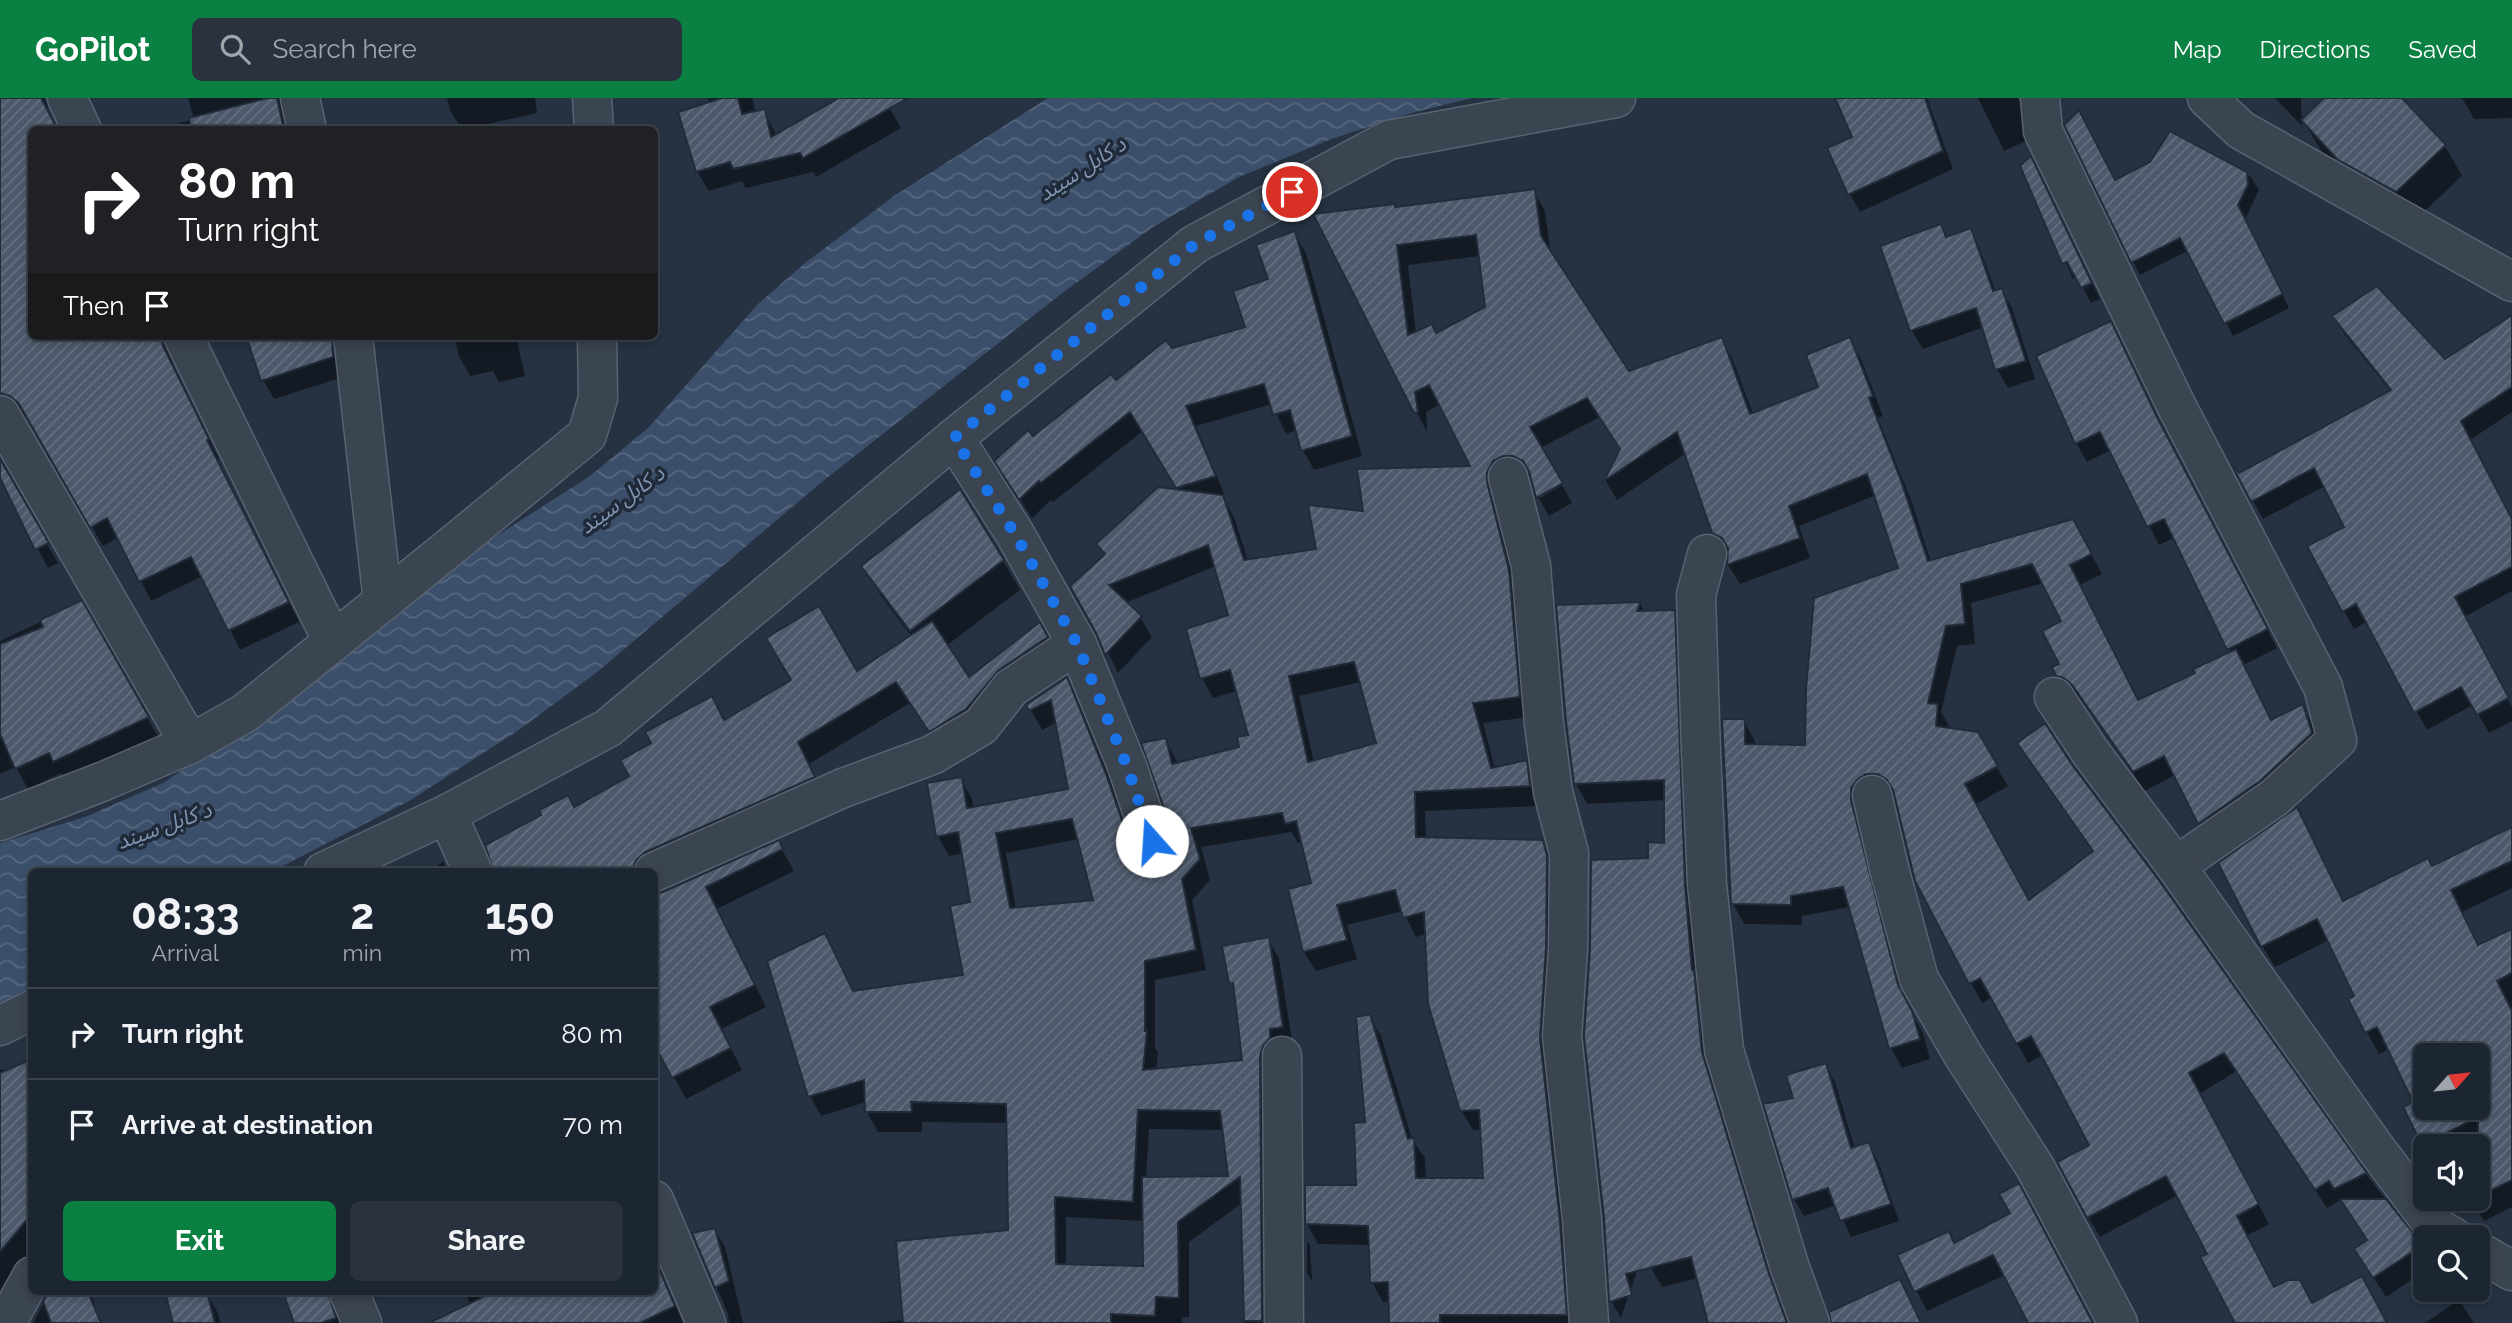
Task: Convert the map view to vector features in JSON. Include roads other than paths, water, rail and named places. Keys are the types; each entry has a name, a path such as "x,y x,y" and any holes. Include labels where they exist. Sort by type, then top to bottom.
{"street":[{"path":"66,98 80,126"},
{"path":"300,98 306,126"},
{"path":"593,98 594,126"},
{"path":"332,868 447,814 608,727 954,438 1195,244 1389,140 1616,98"},
{"path":"2040,98 2043,131 2177,407 2323,687 2337,740 2274,798 2176,866"},
{"path":"2207,98 2241,130 2512,282"},
{"path":"185,340 332,642"},
{"path":"353,340 383,602"},
{"path":"0,821 190,744 245,713 383,602 587,435 597,398 597,340"},
{"path":"0,415 190,744"},
{"path":"954,438 1015,534 1077,644 1127,766 1152,841"},
{"path":"1508,477 1531,566 1544,724 1553,792 1569,853 1568,949 1562,1036 1582,1220 1589,1323"},
{"path":"1707,554 1696,595 1707,884 1724,1050 1790,1268 1810,1323"},
{"path":"658,871 843,788 932,755 981,726 1011,688 1077,644"},
{"path":"2054,697 2091,753 2176,866 2374,1146 2433,1225"},
{"path":"1872,794 1919,979 1962,1055 2035,1167 2118,1323"},
{"path":"447,814 471,868"},
{"path":"0,1026 28,1012"},
{"path":"1282,1056 1284,1323"},
{"path":"658,1209 706,1323"},
{"path":"2490,1258 2512,1271"},
{"path":"6,1323 28,1283"},
{"path":"350,1295 362,1323"}],"water":[{"name":"د کابل سيند","path":"1048,98 1472,98 1415,112 1334,138 1239,177 1153,227 1061,294 823,481 596,673 516,732 409,801 279,868 28,868 28,990 0,1004 0,843 85,817 163,783 229,738 462,558 590,476 648,428 758,304 805,263 894,196"}]}
